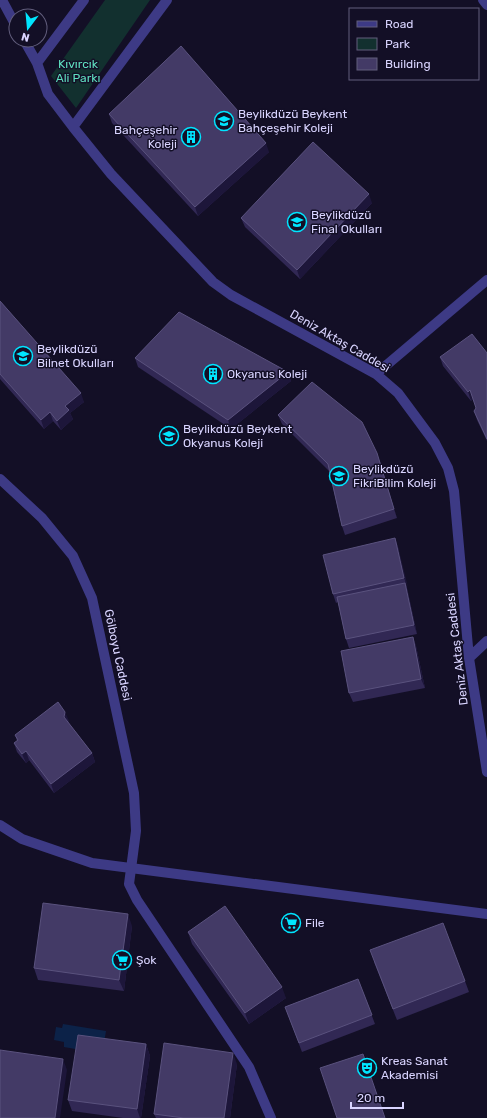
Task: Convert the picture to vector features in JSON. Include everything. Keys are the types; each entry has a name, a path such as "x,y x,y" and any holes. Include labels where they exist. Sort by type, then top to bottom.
{"street":[{"path":"2,0 8,11"},
{"path":"37,63 84,0"},
{"path":"73,127 167,0"},
{"path":"483,0 487,4"},
{"name":"Deniz Aktaş Caddesi","path":"29,48 37,63 48,94 73,127 111,174 213,282 231,295 376,374 398,392 412,409 435,443 448,468 454,491 469,658 487,772"},
{"path":"376,374 487,280"},
{"name":"Gölboyu Caddesi","path":"0,479 42,518 73,556 92,598 134,793 136,831 128,884 137,900 249,1067 271,1118"},
{"path":"469,658 487,641"},
{"path":"0,825 22,839 92,863 487,914"}],"green space":[{"name":"Kıvırcık Ali Parkı","path":"105,0 150,0 76,108 51,76"}],"water":[{"path":"63,1024 106,1031 103,1049 81,1050 64,1047 64,1042 54,1040 56,1027 62,1028"}],"building":[{"name":"Bahçeşehir Koleji","path":"181,46 266,143 195,207 109,114"},
{"path":"313,142 369,194 297,270 241,218"},
{"path":"0,301 81,393 65,406 69,410 57,421 50,412 41,420 0,374"},
{"name":"Okyanus Koleji","path":"179,312 288,372 228,420 135,358"},
{"path":"472,334 487,353 487,439 474,411 476,408 470,390 468,392 440,357"},
{"path":"312,382 362,422 377,453 394,509 342,526 328,464 278,415"},
{"path":"395,538 404,578 333,594 323,555"},
{"path":"405,583 414,625 346,639 337,597"},
{"path":"413,637 421,679 349,693 341,651"},
{"path":"58,702 65,712 64,717 92,753 51,784 26,751 22,754 14,743 18,740 15,735"},
{"path":"43,903 128,914 119,980 34,968"},
{"path":"225,906 282,987 245,1013 188,932"},
{"path":"443,923 465,981 393,1009 370,950"},
{"path":"358,979 372,1015 299,1043 285,1007"},
{"path":"78,1035 146,1044 137,1109 68,1100"},
{"path":"164,1043 233,1053 224,1118 184,1118 154,1114"},
{"path":"0,1050 63,1059 55,1118 0,1118"},
{"path":"363,1054 385,1118 337,1118 320,1068"}],"place":[{"name":"Beylikdüzü Beykent Bahçeşehir Koleji","path":"224,121"},
{"name":"Bahçeşehir Koleji","path":"191,137"},
{"name":"Beylikdüzü Final Okulları","path":"297,222"},
{"name":"Beylikdüzü Bilnet Okulları","path":"23,356"},
{"name":"Okyanus Koleji","path":"213,374"},
{"name":"Beylikdüzü Beykent Okyanus Koleji","path":"169,436"},
{"name":"Beylikdüzü FikriBilim Koleji","path":"339,476"},
{"name":"File","path":"291,923"},
{"name":"Şok","path":"122,960"},
{"name":"Kreas Sanat Akademisi","path":"367,1068"}]}
